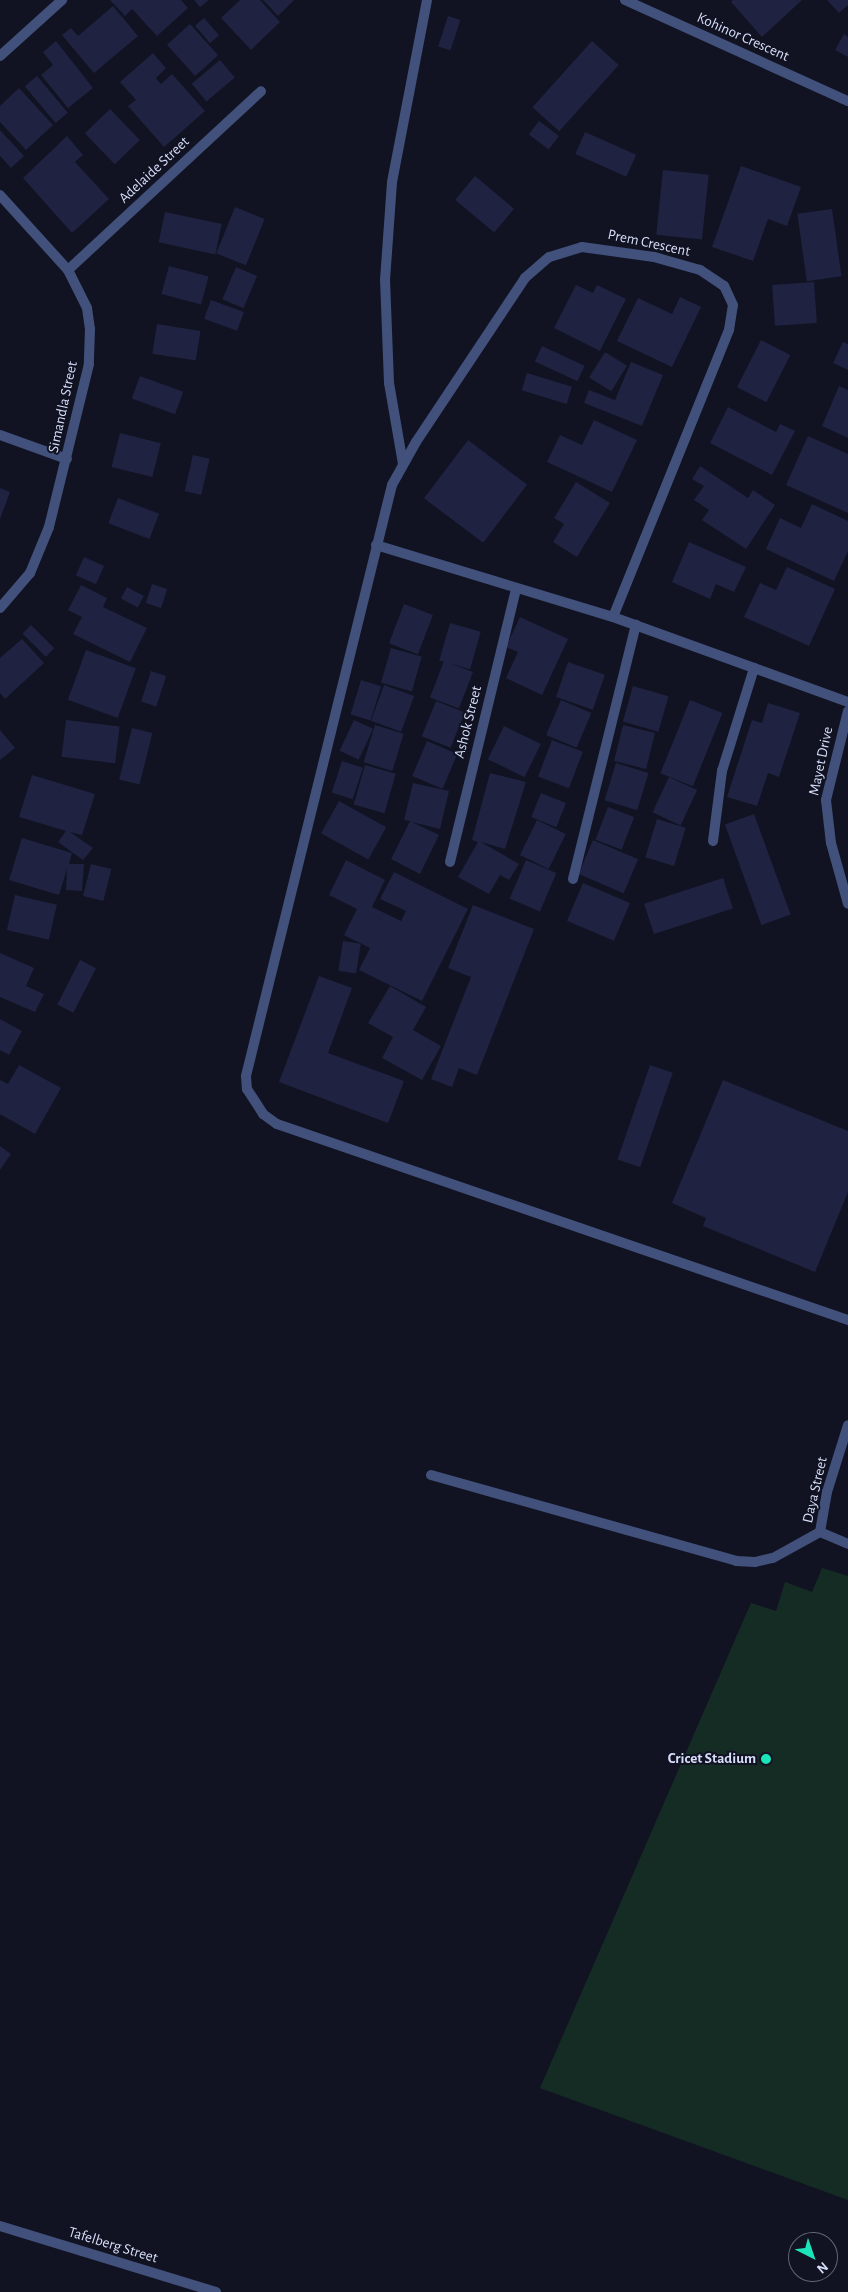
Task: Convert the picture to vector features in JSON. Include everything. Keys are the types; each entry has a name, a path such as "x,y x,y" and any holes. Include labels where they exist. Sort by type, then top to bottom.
{"street":[{"path":"0,56 62,0"},
{"path":"403,464 389,383 385,280 392,182 427,0"},
{"name":"Kohinor Crescent","path":"625,0 848,101"},
{"name":"Adelaide Street","path":"68,270 261,91"},
{"name":"Simandla Street","path":"0,195 68,270 87,308 90,329 89,364 67,459 40,554 30,574 0,608"},
{"name":"Prem Crescent","path":"613,617 729,330 733,305 724,286 700,270 654,257 595,247 565,250 549,257 525,278 403,464 392,485 246,1076 254,1102 277,1124 300,1133 848,1320"},
{"path":"0,435 67,459"},
{"path":"376,545 516,590 613,617 848,702"},
{"name":"Ashok Street","path":"450,862 516,590"},
{"path":"574,879 636,625"},
{"path":"713,841 722,771 754,668"},
{"name":"Mayet Drive","path":"848,711 826,800 831,843 848,904"},
{"name":"Daya Street","path":"848,1425 827,1492 820,1532 848,1544"},
{"path":"431,1474 736,1561 755,1562 773,1558 820,1532"},
{"name":"Tafelberg Street","path":"0,2226 216,2292"}],"green space":[{"name":"Cricet Stadium","path":"822,1568 848,1576 848,2200 540,2088 751,1603 776,1611 785,1582 812,1592"}],"building":[{"path":"110,0 181,0 188,8 157,36 132,9 125,16"},
{"path":"194,0 209,0 200,7"},
{"path":"240,0 260,0 280,22 251,50 221,18"},
{"path":"263,0 294,0 278,16"},
{"path":"733,0 802,0 762,37 731,2"},
{"path":"827,0 848,0 848,5 839,13"},
{"path":"113,6 138,36 94,73 62,35 71,28 78,36"},
{"path":"448,16 460,20 450,50 438,46"},
{"path":"204,18 219,35 210,43 195,26"},
{"path":"190,24 218,55 195,76 167,45"},
{"path":"844,34 848,37 848,57 835,50"},
{"path":"56,41 93,88 68,108 41,75 53,65 43,52"},
{"path":"592,41 619,65 559,131 532,107"},
{"path":"153,53 166,68 156,78 161,84 172,74 205,111 164,147 128,106 136,100 120,82"},
{"path":"220,60 235,78 206,101 192,84"},
{"path":"37,76 68,113 56,123 25,86"},
{"path":"19,88 53,125 26,150 0,122 0,106"},
{"path":"110,109 140,140 115,164 85,133"},
{"path":"539,121 559,136 549,150 529,135"},
{"path":"0,130 24,156 11,168 0,156"},
{"path":"585,132 636,155 626,177 575,154"},
{"path":"67,136 83,155 75,162 109,199 72,233 23,178"},
{"path":"741,166 801,187 787,226 768,219 753,261 712,247"},
{"path":"663,170 709,175 702,239 656,235"},
{"path":"475,176 514,209 494,233 455,200"},
{"path":"235,207 265,219 246,265 216,253"},
{"path":"832,209 841,276 807,281 797,214"},
{"path":"165,212 222,224 215,254 159,242"},
{"path":"169,266 209,277 201,305 161,294"},
{"path":"236,267 257,276 243,308 222,299"},
{"path":"814,282 817,323 775,326 772,285"},
{"path":"576,285 593,293 597,285 626,299 600,351 554,328"},
{"path":"680,297 701,307 672,367 617,341 638,298 672,314"},
{"path":"211,300 244,312 237,331 204,319"},
{"path":"157,324 200,331 196,361 152,354"},
{"path":"761,340 790,355 766,402 737,387"},
{"path":"843,342 848,344 848,370 833,363"},
{"path":"542,346 585,366 577,381 535,361"},
{"path":"605,352 627,366 611,391 589,377"},
{"path":"631,362 663,375 642,426 584,403 589,390 615,400"},
{"path":"527,373 572,387 567,404 522,390"},
{"path":"140,376 183,392 175,414 132,399"},
{"path":"839,386 848,390 848,438 822,426"},
{"path":"728,407 776,432 780,424 795,431 772,475 710,443"},
{"path":"594,420 637,440 612,492 547,462 560,435 582,445"},
{"path":"120,433 161,443 152,477 112,467"},
{"path":"808,436 848,454 848,513 786,485"},
{"path":"468,440 527,485 483,543 424,498"},
{"path":"193,455 210,459 201,495 185,491"},
{"path":"700,466 748,498 753,490 775,505 746,549 702,520 709,510 694,500 704,486 692,479"},
{"path":"576,482 610,503 577,557 553,542 564,524 554,518"},
{"path":"0,488 10,492 0,519"},
{"path":"118,498 159,514 149,539 108,523"},
{"path":"812,504 848,521 848,551 834,581 766,549 780,518 801,528"},
{"path":"689,542 746,567 734,592 716,584 710,599 672,582"},
{"path":"84,557 104,566 96,584 76,575"},
{"path":"787,567 835,589 809,646 744,617 760,583 776,590"},
{"path":"152,584 167,589 161,608 146,603"},
{"path":"81,585 107,598 103,607 147,628 130,662 73,634 82,617 68,610"},
{"path":"127,587 144,596 138,607 121,598"},
{"path":"404,604 433,615 418,654 389,643"},
{"path":"520,617 568,639 542,695 506,678 518,652 506,647"},
{"path":"450,623 481,632 470,669 439,660"},
{"path":"31,625 54,648 46,657 23,633"},
{"path":"22,639 44,663 5,699 0,693 0,658"},
{"path":"391,648 422,657 412,691 381,683"},
{"path":"86,650 136,668 118,718 68,700"},
{"path":"444,661 473,672 459,709 430,697"},
{"path":"568,662 605,675 593,710 556,697"},
{"path":"151,671 166,676 156,706 141,701"},
{"path":"361,680 381,686 371,721 350,714"},
{"path":"384,685 414,696 401,732 371,721"},
{"path":"633,686 669,696 658,732 623,722"},
{"path":"561,700 591,713 577,748 546,735"},
{"path":"690,700 722,713 693,786 660,773"},
{"path":"436,701 465,713 451,748 422,736"},
{"path":"768,703 800,713 779,777 768,773 757,806 727,797 752,720 762,723"},
{"path":"66,720 120,727 115,763 61,757"},
{"path":"354,720 373,729 359,760 340,751"},
{"path":"375,725 404,734 392,771 364,762"},
{"path":"623,725 655,733 646,769 614,761"},
{"path":"504,726 541,744 525,777 488,759"},
{"path":"132,728 152,733 140,785 119,779"},
{"path":"0,730 15,748 0,760"},
{"path":"552,740 583,752 569,788 538,776"},
{"path":"427,741 457,754 443,789 412,776"},
{"path":"342,761 363,768 353,799 332,792"},
{"path":"616,763 649,773 637,810 605,800"},
{"path":"365,765 396,774 384,813 354,804"},
{"path":"490,773 526,782 505,849 481,842 519,864 509,880 500,875 489,894 458,877 478,842 472,840"},
{"path":"32,775 95,794 82,835 70,832 93,848 83,860 58,842 66,831 19,817"},
{"path":"669,777 697,790 681,825 653,812"},
{"path":"413,783 449,791 440,829 412,822 439,835 420,874 391,859 410,821 404,820"},
{"path":"541,793 566,803 556,827 531,817"},
{"path":"339,801 386,827 368,860 321,833"},
{"path":"608,807 634,817 622,850 595,840"},
{"path":"754,814 791,915 761,925 725,825"},
{"path":"657,819 686,828 674,866 645,857"},
{"path":"537,820 566,834 549,869 520,855"},
{"path":"22,838 72,853 69,864 84,864 82,891 66,890 67,869 59,895 9,880"},
{"path":"593,840 638,859 624,893 579,874"},
{"path":"346,860 385,880 372,907 401,921 406,911 380,899 394,872 468,909 422,1001 359,970 370,948 344,935 357,909 329,895"},
{"path":"526,860 556,873 540,912 510,899"},
{"path":"91,864 111,869 103,901 83,896"},
{"path":"723,878 733,908 654,934 644,904"},
{"path":"583,883 630,903 614,941 567,921"},
{"path":"15,895 57,905 49,940 7,930"},
{"path":"473,905 534,929 477,1075 459,1068 452,1087 431,1079 471,977 448,968"},
{"path":"343,941 361,944 356,973 338,971"},
{"path":"0,953 34,968 26,986 44,994 35,1012 0,997"},
{"path":"80,960 96,968 73,1013 57,1005"},
{"path":"319,976 352,988 328,1053 404,1081 388,1123 279,1082"},
{"path":"390,986 426,1007 413,1030 441,1046 422,1080 382,1058 393,1037 368,1023"},
{"path":"0,1019 22,1031 9,1055 0,1050"},
{"path":"19,1065 61,1088 35,1134 0,1114 0,1080 8,1084"},
{"path":"650,1065 673,1073 640,1167 617,1160"},
{"path":"723,1080 848,1131 848,1192 815,1272 703,1226 706,1218 672,1203"},
{"path":"0,1146 11,1154 0,1170"}],"place":[{"name":"Cricet Stadium","path":"766,1759"}]}
